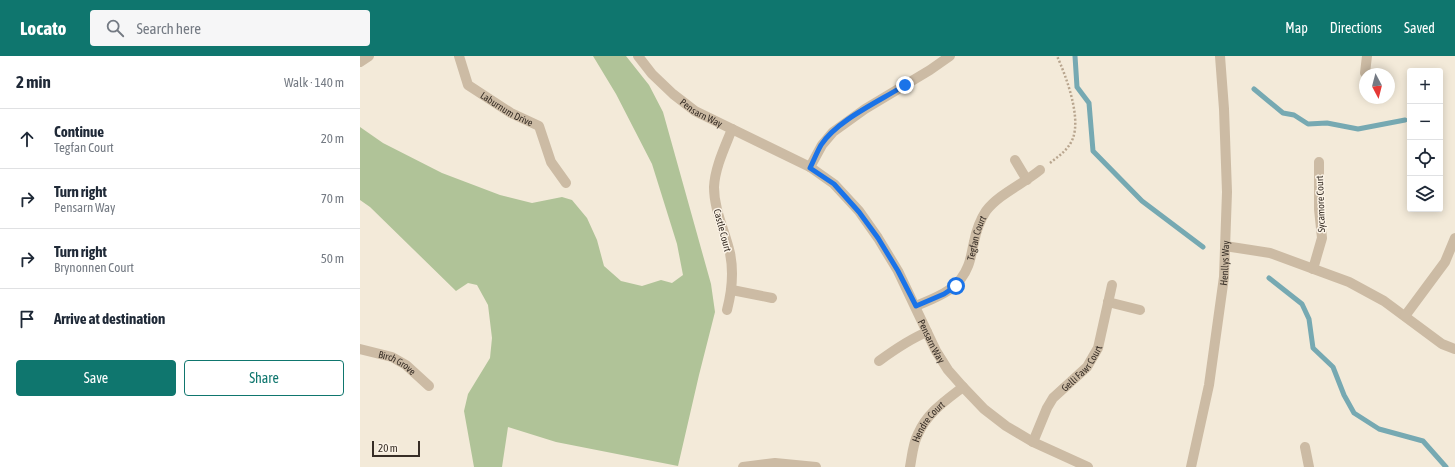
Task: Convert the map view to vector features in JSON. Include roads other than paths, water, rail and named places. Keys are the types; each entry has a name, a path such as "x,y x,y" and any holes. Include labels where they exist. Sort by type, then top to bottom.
{"street":[{"name":"Laburnum Drive","path":"459,56 468,85 511,114 539,126 551,162 566,183"},
{"name":"Pensarn Way","path":"638,56 652,74 673,94 695,111 810,168 834,184 859,212 878,238 898,271 916,306 936,351 944,364 963,387 984,409 1006,426 1033,442 1088,467"},
{"path":"810,168 822,145 833,132 865,109 930,70 950,56"},
{"name":"Henllys Way","path":"1191,467 1209,385 1216,344 1224,278 1227,192 1224,109 1220,56"},
{"path":"1366,68 1367,56"},
{"name":"Castle Court","path":"728,310 732,290 730,252 717,213 714,187 717,166 732,129"},
{"path":"1015,160 1028,180"},
{"name":"Sycamore Court","path":"1313,269 1322,238 1319,208 1319,162"},
{"name":"Tegfan Court","path":"916,306 944,294 956,286 968,266 979,224 985,212 994,201 1028,180 1040,170"},
{"path":"1406,316 1446,262 1455,238"},
{"path":"1225,246 1270,253 1349,282 1384,301 1442,344 1455,349"},
{"name":"Gelli Fawr Court","path":"1033,442 1047,408 1053,398 1087,367 1098,348 1112,285"},
{"path":"732,290 772,298"},
{"path":"1108,302 1140,310"},
{"path":"879,361 916,337 928,332"},
{"name":"Birch Grove","path":"360,348 392,357 406,365 429,386"},
{"name":"Hendre Court","path":"910,467 917,435 926,420 937,407 963,387"},
{"path":"1305,446 1309,467"},
{"path":"742,467 775,463 816,467"}],"waterway":[{"path":"1075,56 1077,87 1089,103 1093,151 1142,201 1203,247"},
{"path":"1254,89 1283,113 1294,115 1308,124 1327,123 1358,129 1405,120"},
{"path":"1269,278 1302,304 1309,319 1313,348 1333,367 1344,395 1354,413 1379,429 1423,441 1446,467"}]}
